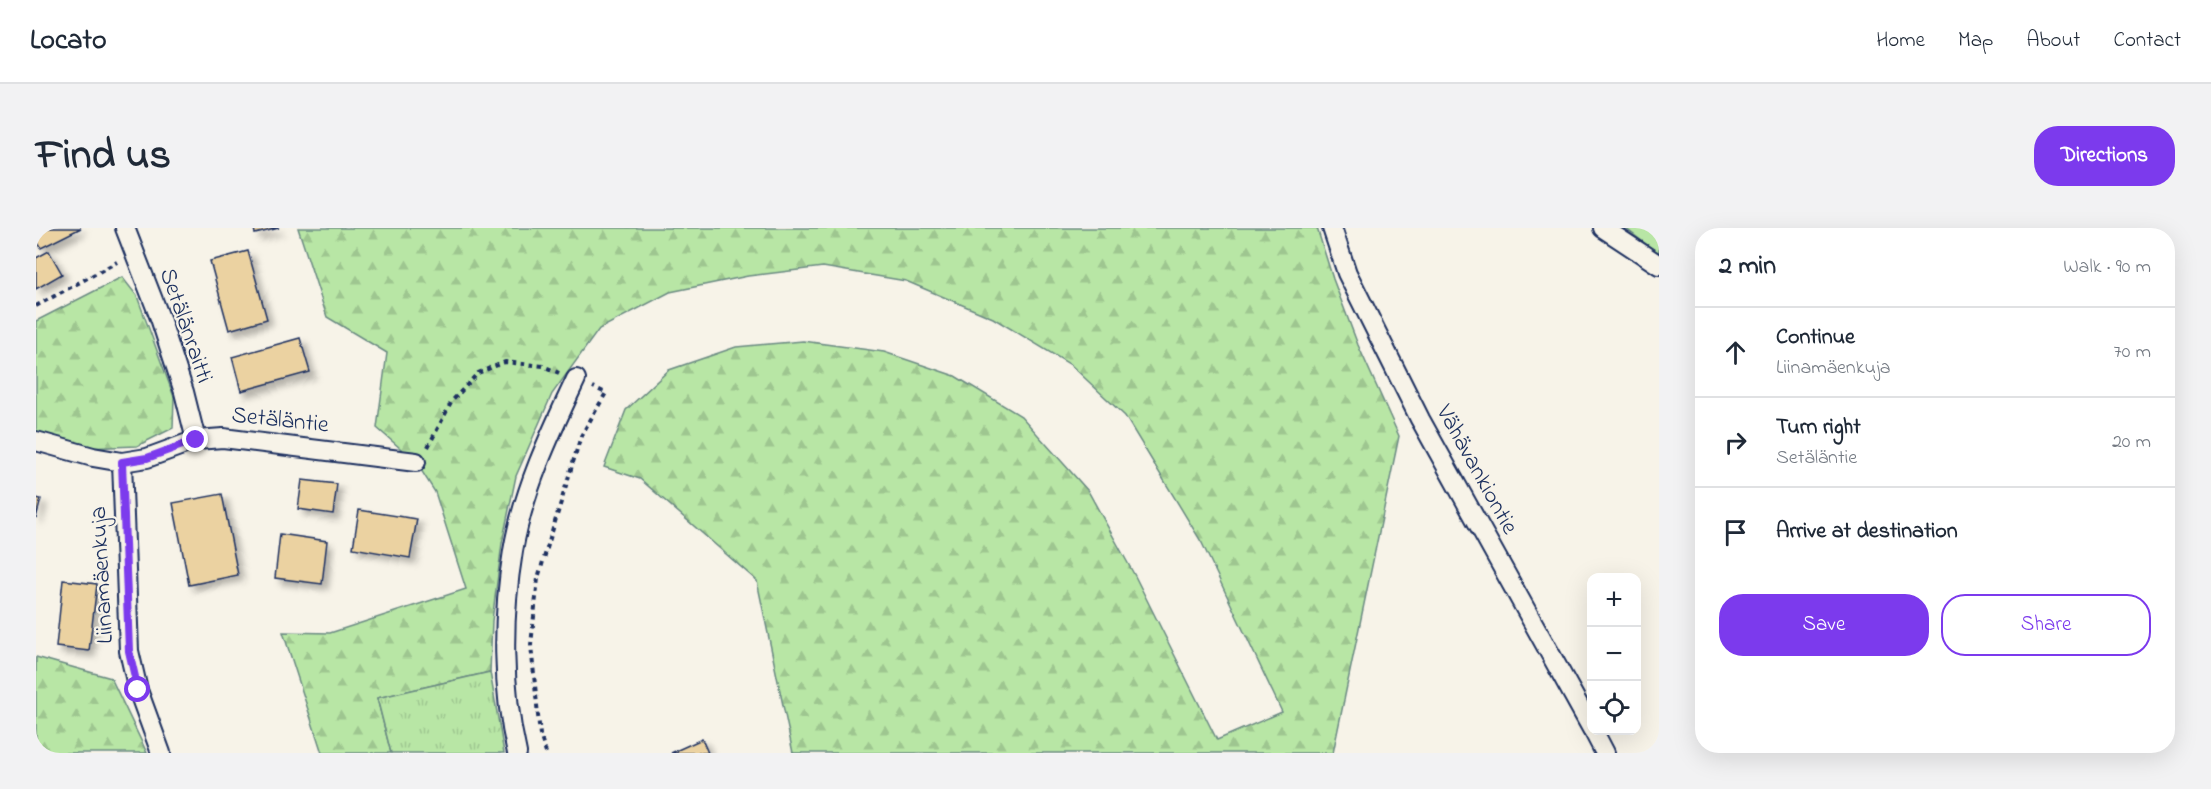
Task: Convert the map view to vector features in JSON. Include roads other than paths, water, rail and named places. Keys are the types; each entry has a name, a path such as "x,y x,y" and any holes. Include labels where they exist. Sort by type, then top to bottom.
{"street":[{"name":"Setälänraitti","path":"125,228 160,318 184,392 196,440"},
{"name":"Vähävankiontie","path":"1332,228 1347,273 1420,419 1587,721"},
{"path":"1604,228 1659,265"},
{"path":"517,753 511,728 506,670 507,609 513,551 533,479 551,430 576,379"},
{"name":"Setäläntie","path":"36,441 93,457 122,462 147,458 196,440 223,438 416,462"},
{"name":"Liinamäenkuja","path":"122,462 129,651 138,690 161,753"},
{"name":"Vähävankiontie","path":"1595,735 1605,753"}]}
